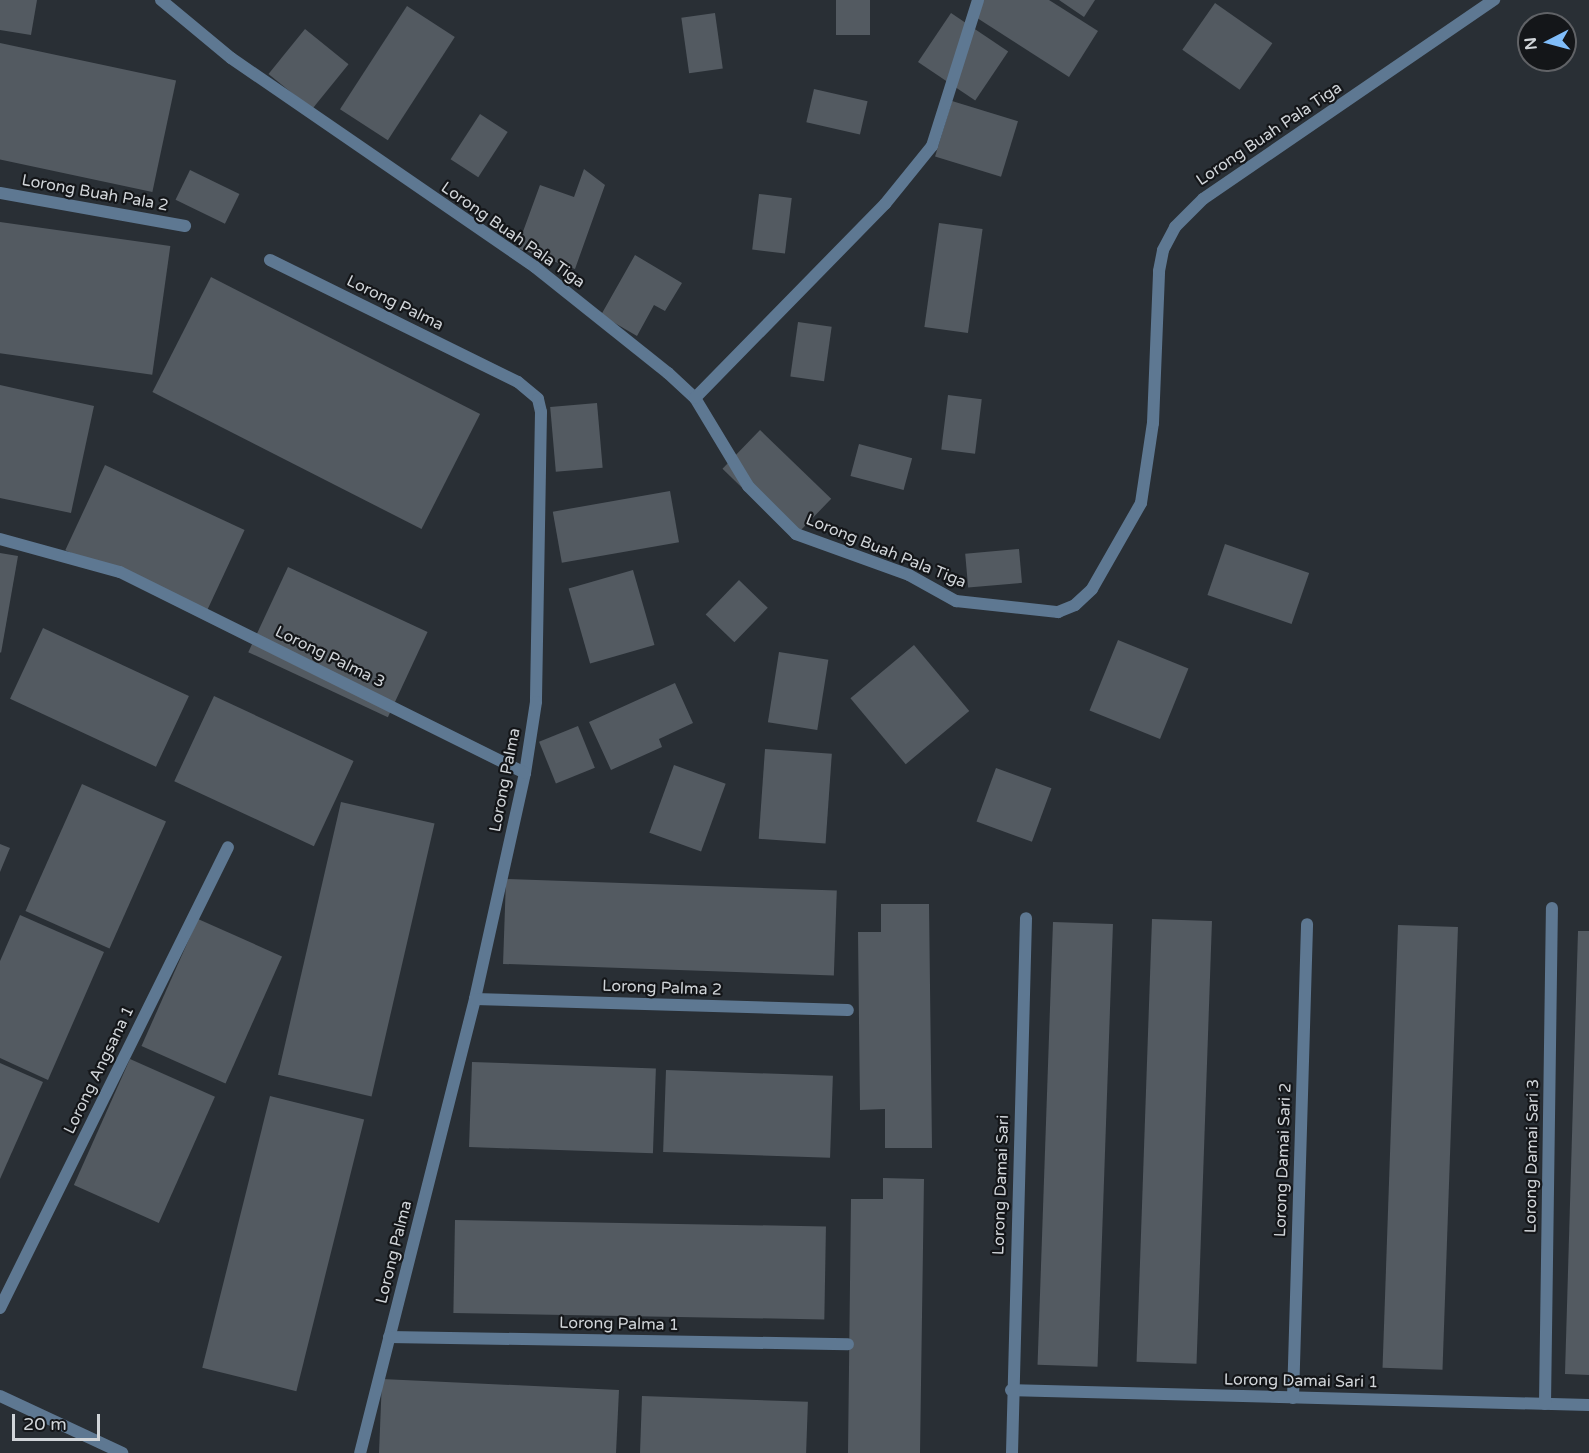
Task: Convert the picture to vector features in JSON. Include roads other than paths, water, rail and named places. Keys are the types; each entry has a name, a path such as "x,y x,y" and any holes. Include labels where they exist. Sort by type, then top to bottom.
{"street":[{"name":"Lorong Buah Pala Tiga","path":"161,0 231,58 535,267 668,373 695,398 748,486 796,534 909,575 956,601 1058,612 1075,605 1106,570 1141,503 1153,423 1159,271 1163,250 1175,227 1203,199 1494,0"},
{"path":"695,398 885,204 932,146 978,0"},
{"name":"Lorong Buah Pala 2","path":"0,193 185,226"},
{"name":"Lorong Palma","path":"270,260 518,382 538,399 536,702 525,773 475,999 360,1453"},
{"name":"Lorong Palma 3","path":"0,539 120,572 525,773"},
{"name":"Lorong Angsana 1","path":"0,1308 228,847"},
{"name":"Lorong Damai Sari 3","path":"1545,1404 1552,908"},
{"name":"Lorong Damai Sari","path":"1012,1453 1011,1390 1026,918"},
{"name":"Lorong Damai Sari 2","path":"1293,1398 1307,924"},
{"name":"Lorong Palma 2","path":"475,999 848,1010"},
{"name":"Lorong Palma 1","path":"389,1337 848,1344"},
{"name":"Lorong Damai Sari 1","path":"1011,1390 1589,1405"},
{"path":"0,1396 122,1453"}]}
